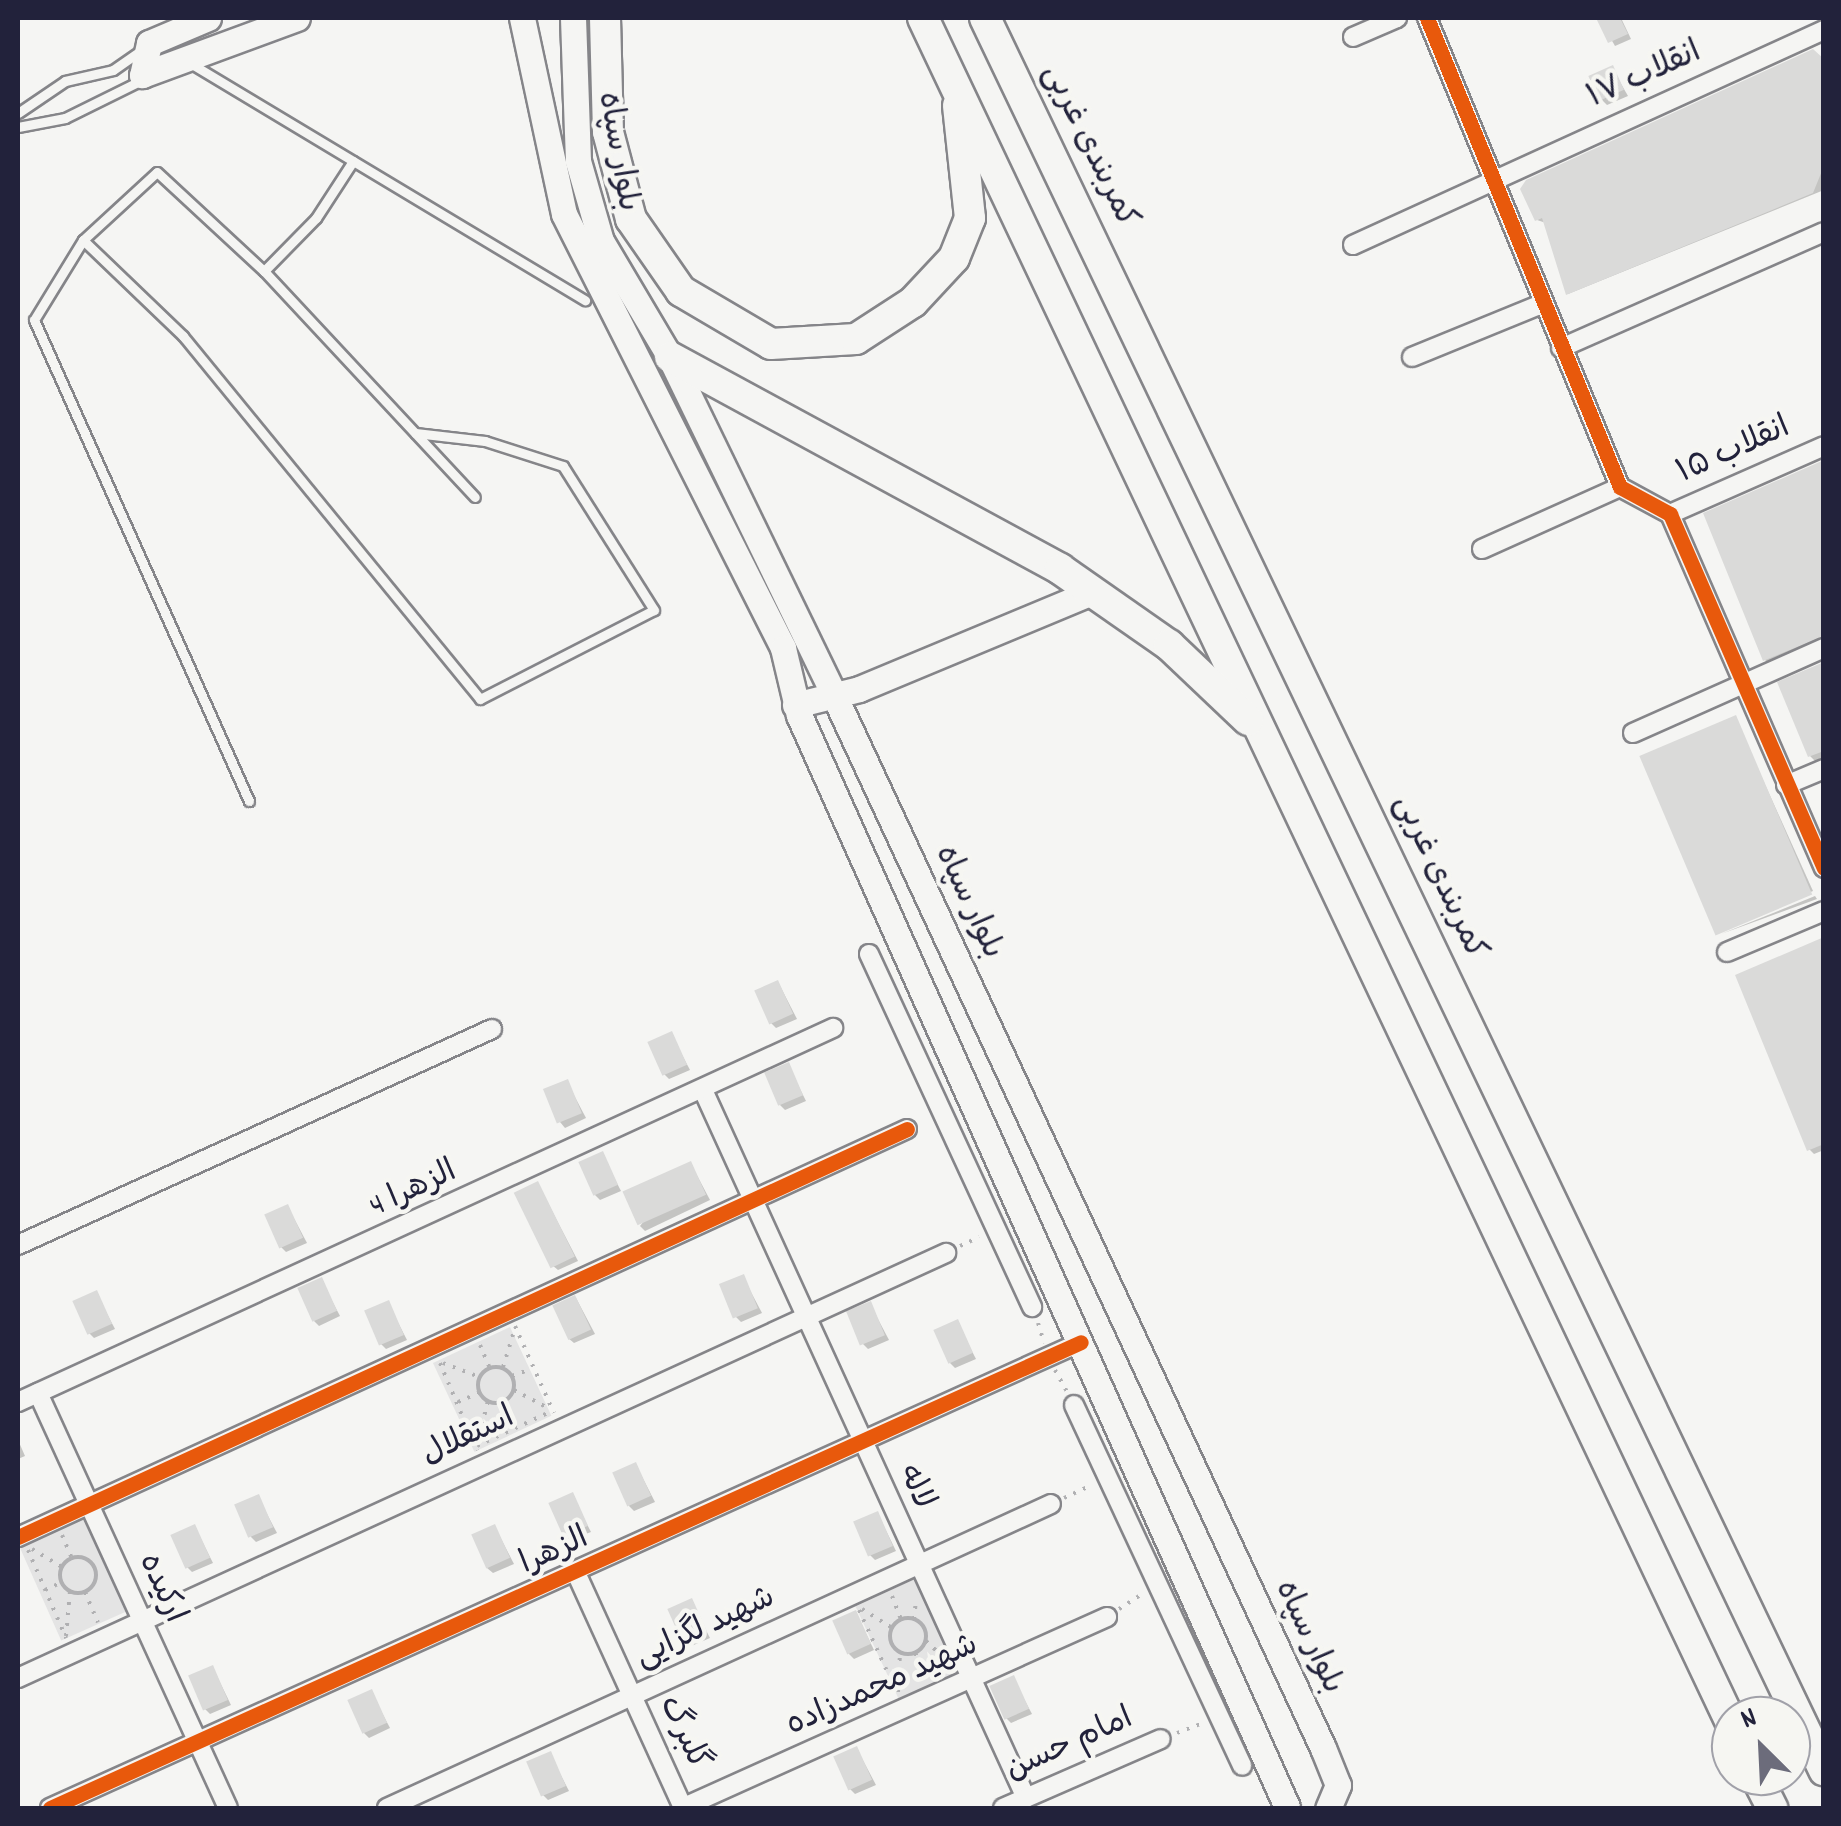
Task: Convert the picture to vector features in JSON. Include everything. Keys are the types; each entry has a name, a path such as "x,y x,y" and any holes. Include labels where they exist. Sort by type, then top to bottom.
{"highway":[{"path":"605,18 608,132 632,219 681,291 771,344 856,339 913,302 954,258 971,188 952,74"},
{"path":"923,18 1718,1696"},
{"name":"کمربندی غربی","path":"986,18 1824,1770"},
{"path":"670,356 1094,591 1169,644 1263,736"}],"main road":[{"path":"208,18 184,23 140,51 142,75 155,75 190,63 297,18"},
{"name":"بلوار سپاه","path":"522,18 564,214 643,335 670,356 834,695 1333,1797"},
{"name":"بلوار سپاه","path":"573,18 572,100 588,208 783,648 795,705 1186,1572 1287,1808"},
{"path":"795,705 834,695 1094,591"},
{"path":"1287,1808 1333,1797"}],"street":[{"path":"1353,37 1398,18"},
{"path":"1427,18 1620,487 1670,514 1824,868"},
{"name":"انقلاب ۱۷","path":"1353,245 1490,178 1824,30"},
{"path":"1561,348 1824,232"},
{"path":"1412,357 1542,304"},
{"name":"انقلاب ۱۵","path":"1670,514 1824,446"},
{"path":"1482,549 1620,487"},
{"path":"1633,732 1824,648"},
{"path":"1786,785 1824,769"},
{"path":"1727,952 1824,911"},
{"path":"869,954 1032,1307"},
{"name":"الزهرا 4","path":"18,1402 833,1028"},
{"path":"18,1245 492,1029"},
{"name":"لاله","path":"703,1090 1026,1798"},
{"path":"20,1541 90,1504 516,1320 907,1129"},
{"path":"967,1166 996,1155"},
{"name":"استقلال","path":"18,1678 66,1646 142,1621 946,1253"},
{"name":"الزهرا","path":"50,1808 576,1574 1081,1342"},
{"name":"ارکیده","path":"38,1393 228,1808"},
{"path":"1074,1406 1242,1766"},
{"name":"شهید لگزایی","path":"387,1808 851,1602 919,1564 1051,1504"},
{"path":"1157,1584 1186,1572"},
{"name":"گلبرگ","path":"576,1574 683,1808"},
{"name":"شهید محمدزاده","path":"683,1808 898,1705 972,1681 1107,1617"},
{"name":"امام حسن","path":"1003,1808 1161,1739"}],"lane":[{"path":"18,113 77,75 113,70 140,51"},
{"path":"190,63 586,300"},
{"path":"18,127 65,118 155,75"},
{"path":"264,271 316,218 353,160"},
{"path":"249,801 34,320 84,240 157,172 264,271 475,497"},
{"path":"84,240 183,336 480,699 654,610 563,466 485,440 415,433"}],"path":[{"path":"516,1320 552,1411"},
{"path":"502,1368 516,1320"},
{"path":"480,1344 490,1368"},
{"path":"432,1357 480,1377"},
{"path":"432,1357 458,1402 476,1446 479,1466"},
{"path":"503,1402 488,1401 480,1392 480,1377 490,1368 502,1368 512,1376 514,1390"},
{"path":"512,1376 533,1368"},
{"path":"514,1390 570,1424"},
{"path":"503,1402 514,1390"},
{"path":"458,1402 480,1392"},
{"path":"476,1446 488,1401"},
{"path":"503,1402 514,1428"},
{"path":"476,1446 552,1411"},
{"path":"60,1529 72,1558 94,1566 85,1592 98,1622"},
{"path":"20,1541 62,1567"},
{"path":"20,1541 45,1590 66,1646"},
{"path":"72,1558 62,1567 62,1582 70,1591 85,1592"},
{"path":"45,1590 62,1582"},
{"path":"1107,1617 1157,1584"},
{"path":"66,1646 70,1591"},
{"path":"890,1592 901,1620"},
{"path":"851,1602 892,1628"},
{"path":"851,1602 876,1649 898,1705"},
{"path":"898,1705 900,1652 892,1643 892,1628 901,1620"},
{"path":"901,1620 924,1627 915,1653 929,1682"},
{"path":"876,1649 892,1643"},
{"path":"900,1652 915,1653"}],"shaded area":[{"path":"510,1327 551,1416 474,1452 433,1363"},
{"path":"87,1514 130,1610 61,1640 18,1545"},
{"path":"919,1577 963,1671 900,1701 856,1607"}],"building":[{"path":"1596,18 1620,18 1628,34 1608,43"},
{"path":"1813,49 1824,59 1824,166 1813,193 1566,295 1542,218 1535,221 1520,189 1526,180"},
{"path":"1613,65 1624,90 1599,101 1588,76"},
{"path":"1824,460 1824,636 1763,661 1703,513"},
{"path":"1824,662 1824,751 1808,757 1777,682"},
{"path":"1736,715 1812,894 1716,936 1639,756"},
{"path":"1824,937 1824,1144 1807,1151 1735,975"},
{"path":"778,980 793,1014 769,1024 754,991"},
{"path":"672,1031 687,1065 662,1076 647,1042"},
{"path":"789,1062 803,1095 778,1106 764,1073"},
{"path":"568,1079 582,1113 557,1123 543,1089"},
{"path":"603,1151 618,1185 593,1196 578,1162"},
{"path":"691,1161 706,1195 638,1225 622,1192"},
{"path":"538,1181 575,1256 551,1268 514,1193"},
{"path":"288,1204 303,1238 279,1248 264,1215"},
{"path":"744,1274 758,1308 733,1318 719,1284"},
{"path":"322,1277 337,1311 312,1322 297,1288"},
{"path":"97,1290 112,1324 87,1335 72,1301"},
{"path":"575,1295 591,1329 568,1340 552,1306"},
{"path":"389,1300 404,1335 379,1346 364,1311"},
{"path":"871,1301 885,1335 860,1345 846,1311"},
{"path":"958,1319 973,1353 948,1364 933,1330"},
{"path":"636,1462 651,1496 627,1506 612,1473"},
{"path":"573,1492 588,1526 563,1537 548,1503"},
{"path":"259,1494 273,1527 248,1538 234,1505"},
{"path":"878,1511 893,1546 868,1557 853,1522"},
{"path":"195,1524 210,1558 185,1569 170,1535"},
{"path":"495,1524 510,1558 486,1568 471,1535"},
{"path":"692,1598 707,1632 682,1643 667,1609"},
{"path":"856,1610 871,1644 847,1654 832,1621"},
{"path":"213,1665 228,1700 203,1711 188,1676"},
{"path":"1014,1675 1029,1709 1004,1720 989,1686"},
{"path":"372,1689 387,1723 362,1734 347,1700"},
{"path":"857,1746 872,1780 848,1790 833,1757"},
{"path":"551,1751 566,1786 541,1797 526,1762"}],"cycle path":[{"path":"1427,18 1620,487 1670,514 1824,868"},
{"path":"18,1537 907,1129"},
{"path":"50,1808 1081,1342"}]}
